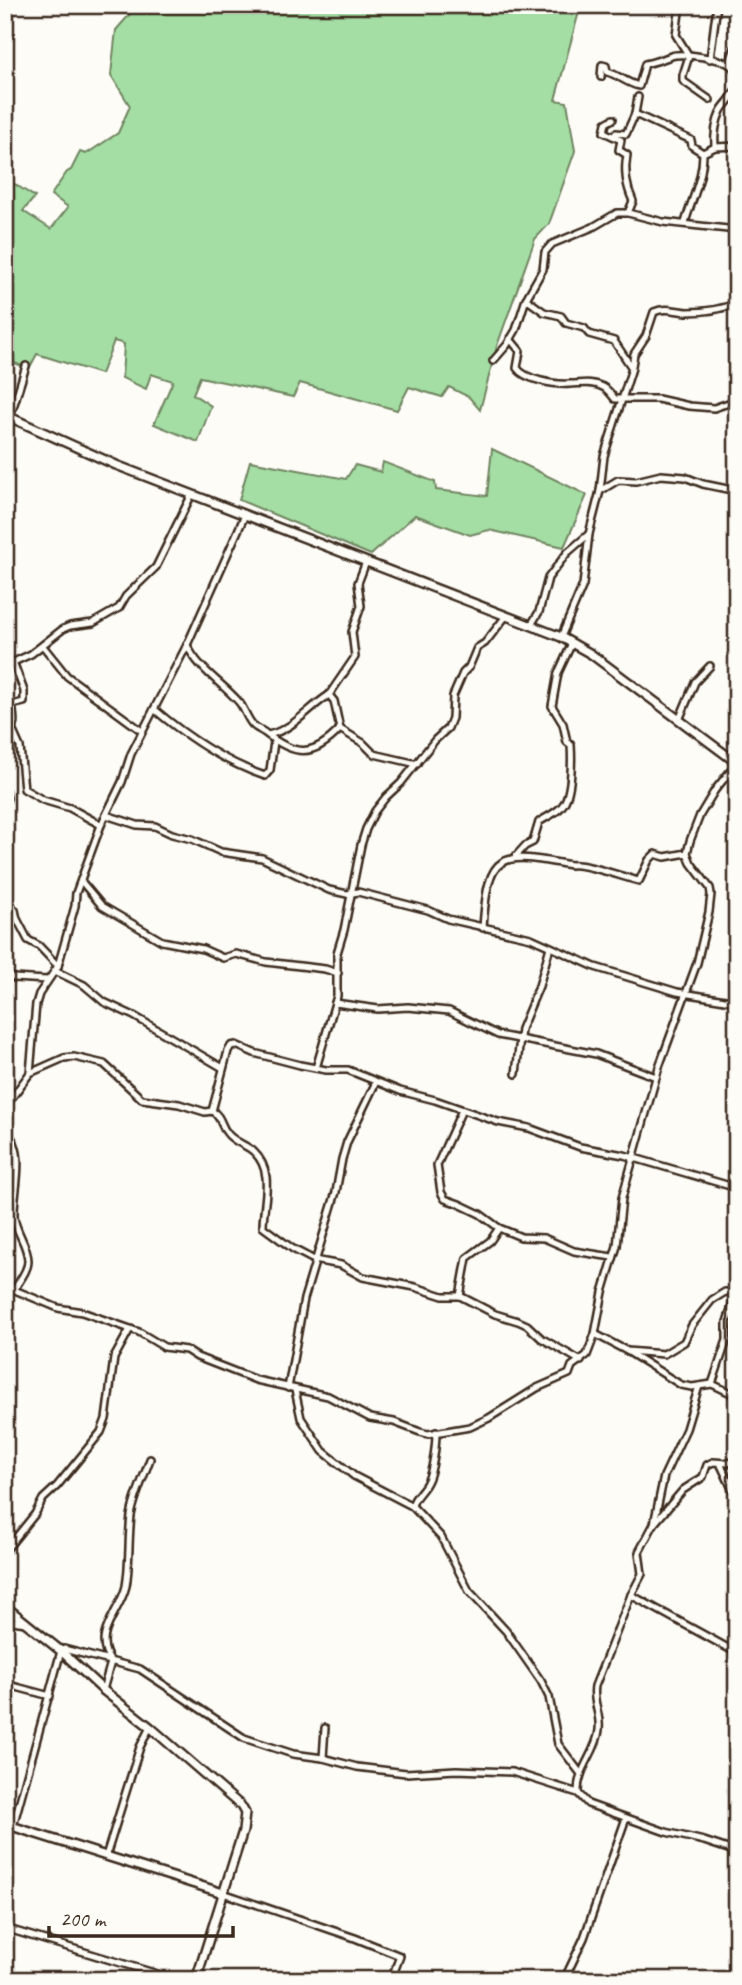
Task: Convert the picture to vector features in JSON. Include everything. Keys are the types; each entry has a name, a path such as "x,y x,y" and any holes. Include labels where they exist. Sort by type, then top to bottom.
{"street":[{"path":"680,5 676,35 689,56 683,75 684,82 710,100"},
{"path":"709,59 717,5"},
{"path":"729,64 737,42"},
{"path":"600,77 603,65 606,66 607,72 616,74 626,83 639,86 645,64 673,55 729,64 737,76"},
{"path":"715,147 714,138 722,108 736,93 737,85"},
{"path":"614,136 615,133 626,134 635,114 638,97"},
{"path":"635,114 691,140 692,146 703,153"},
{"path":"613,120 606,124 604,132 621,140 619,150 627,155 625,167 628,189 633,201 628,213"},
{"path":"703,153 715,147 737,146"},
{"path":"685,223 703,173 703,153"},
{"path":"493,361 510,340 520,321 526,299 543,269 545,252 552,244 593,228 611,215 628,213 663,222 737,230"},
{"path":"526,299 544,312 561,316 566,323 584,328 589,334 614,341 632,368"},
{"path":"561,637 583,585 589,534 600,491 604,456 624,397 634,354 646,337 654,313 663,309 689,312 724,309 737,303"},
{"path":"510,340 520,351 517,368 520,373 547,382 567,385 586,382 603,386 615,398 658,399 689,406 714,408 737,400"},
{"path":"5,1286 58,1308 82,1312 130,1329 164,1347 186,1350 197,1357 256,1380 328,1396 370,1418 394,1422 420,1432 470,1427 537,1388 569,1374 572,1366 587,1355 595,1335 612,1256 617,1245 622,1198 656,1077 697,963 711,894 687,853 700,815 715,790 737,763 591,654 561,637 116,464 8,416 26,366"},
{"path":"600,491 618,480 636,481 661,475 685,477 737,491"},
{"path":"5,666 14,664 70,626 93,623 119,608 126,596 156,567 192,494"},
{"path":"30,1073 36,1004 56,968 75,906 76,893 101,825 142,731 187,645 245,515"},
{"path":"531,625 539,612 548,578 567,553 589,534"},
{"path":"268,735 279,732 304,717 309,709 328,695 355,657 352,632 361,606 358,583 366,562"},
{"path":"316,1068 335,1003 338,987 337,953 360,845 375,811 448,728 452,718 453,696 463,673 469,667 477,648 485,643 506,616"},
{"path":"483,928 485,893 491,873 496,866 515,857 533,842 539,822 562,808 568,796 571,745 552,706 558,673 572,643"},
{"path":"187,645 198,664 239,701 252,724 274,742 288,749 318,747 330,740 340,729 338,710 328,695"},
{"path":"43,646 67,676 142,731"},
{"path":"5,736 15,723 12,705 24,702 24,691 14,664"},
{"path":"679,720 695,682 710,666"},
{"path":"154,709 198,744 241,768 265,776 270,770 274,742"},
{"path":"12,729 20,747 24,789 43,800 70,808 101,825"},
{"path":"340,729 363,743 374,754 417,764"},
{"path":"5,790 8,798 5,804"},
{"path":"106,815 136,825 155,826 221,852 262,858 329,890 358,892 428,910 448,919 531,938 595,967 685,994 737,1002"},
{"path":"515,857 572,865 580,863 639,881 649,860 655,854 665,857 687,853"},
{"path":"81,881 102,906 162,942 203,949 223,958 236,954 266,962 338,973"},
{"path":"5,900 15,910 28,940 39,946 56,968 84,985 104,1002 134,1016 223,1068"},
{"path":"516,1074 525,1017 539,986 550,947"},
{"path":"5,975 47,980"},
{"path":"335,1003 378,1009 408,1007 449,1012 498,1035 596,1054 656,1077"},
{"path":"212,1111 228,1051 233,1045 272,1058 316,1068 348,1070 415,1097 435,1100 498,1122 529,1128 580,1147 633,1158 737,1188"},
{"path":"5,1107 30,1073 64,1058 74,1057 104,1064 142,1099 179,1104 205,1112 212,1111"},
{"path":"288,1388 314,1260 330,1215 347,1142 376,1082"},
{"path":"461,1110 437,1165 441,1192 445,1199 480,1214 499,1228 521,1237 544,1238 574,1251 612,1256"},
{"path":"212,1111 222,1120 227,1134 259,1157 267,1172 263,1227 293,1249 314,1260 341,1265 372,1280 415,1287 443,1296 460,1296 495,1314 527,1325 541,1338 581,1361"},
{"path":"5,1132 14,1142 18,1156 14,1219 29,1258 15,1290"},
{"path":"460,1296 467,1258 490,1241 499,1228"},
{"path":"626,1351 664,1354 684,1342 692,1325 712,1300 725,1292 736,1292 727,1322 727,1340 712,1384"},
{"path":"5,1551 43,1499 101,1432 106,1419 114,1358 130,1329"},
{"path":"595,1335 681,1385 712,1384 737,1396"},
{"path":"578,1793 581,1774 599,1730 593,1696 631,1595 642,1574 639,1552 653,1524 664,1476 686,1429 699,1386"},
{"path":"295,1390 301,1418 323,1451 354,1476 412,1506 441,1537 469,1591 506,1631 541,1681 549,1697 558,1744 581,1774"},
{"path":"412,1506 427,1482 436,1432"},
{"path":"103,1689 110,1662 104,1653 104,1640 109,1622 126,1587 131,1512 150,1459"},
{"path":"653,1524 683,1490 703,1477 707,1465 737,1460"},
{"path":"720,1463 737,1499"},
{"path":"631,1595 737,1653"},
{"path":"5,1606 150,1727 241,1806 245,1813 243,1831 195,1980"},
{"path":"5,1620 26,1623"},
{"path":"61,1651 64,1649 140,1669 244,1738 304,1757 406,1773 456,1770 512,1772 578,1793 588,1804 626,1818 737,1852"},
{"path":"61,1651 50,1696 9,1825 355,1938 400,1956 391,1980"},
{"path":"5,1684 50,1696"},
{"path":"106,1856 139,1747 150,1727"},
{"path":"323,1758 326,1728"},
{"path":"564,1980 584,1938 626,1818"},
{"path":"5,1928 177,1980"}],"green space":[{"path":"138,5 569,5 579,12 555,100 567,102 575,151 549,224 535,239 497,346 480,410 469,397 449,387 442,397 409,387 397,410 300,383 293,397 200,377 193,394 211,406 198,442 154,424 173,381 151,374 146,389 122,378 124,344 114,341 101,374 37,354 29,369 5,359 5,178 35,197 23,211 51,229 68,207 51,195 71,170 80,152 86,154 118,133 130,106 111,75 116,30"},
{"path":"492,449 587,495 564,547 489,530 470,535 415,515 371,555 239,500 250,461 346,479 355,465 381,472 383,462 435,482 436,490 487,496"}]}
